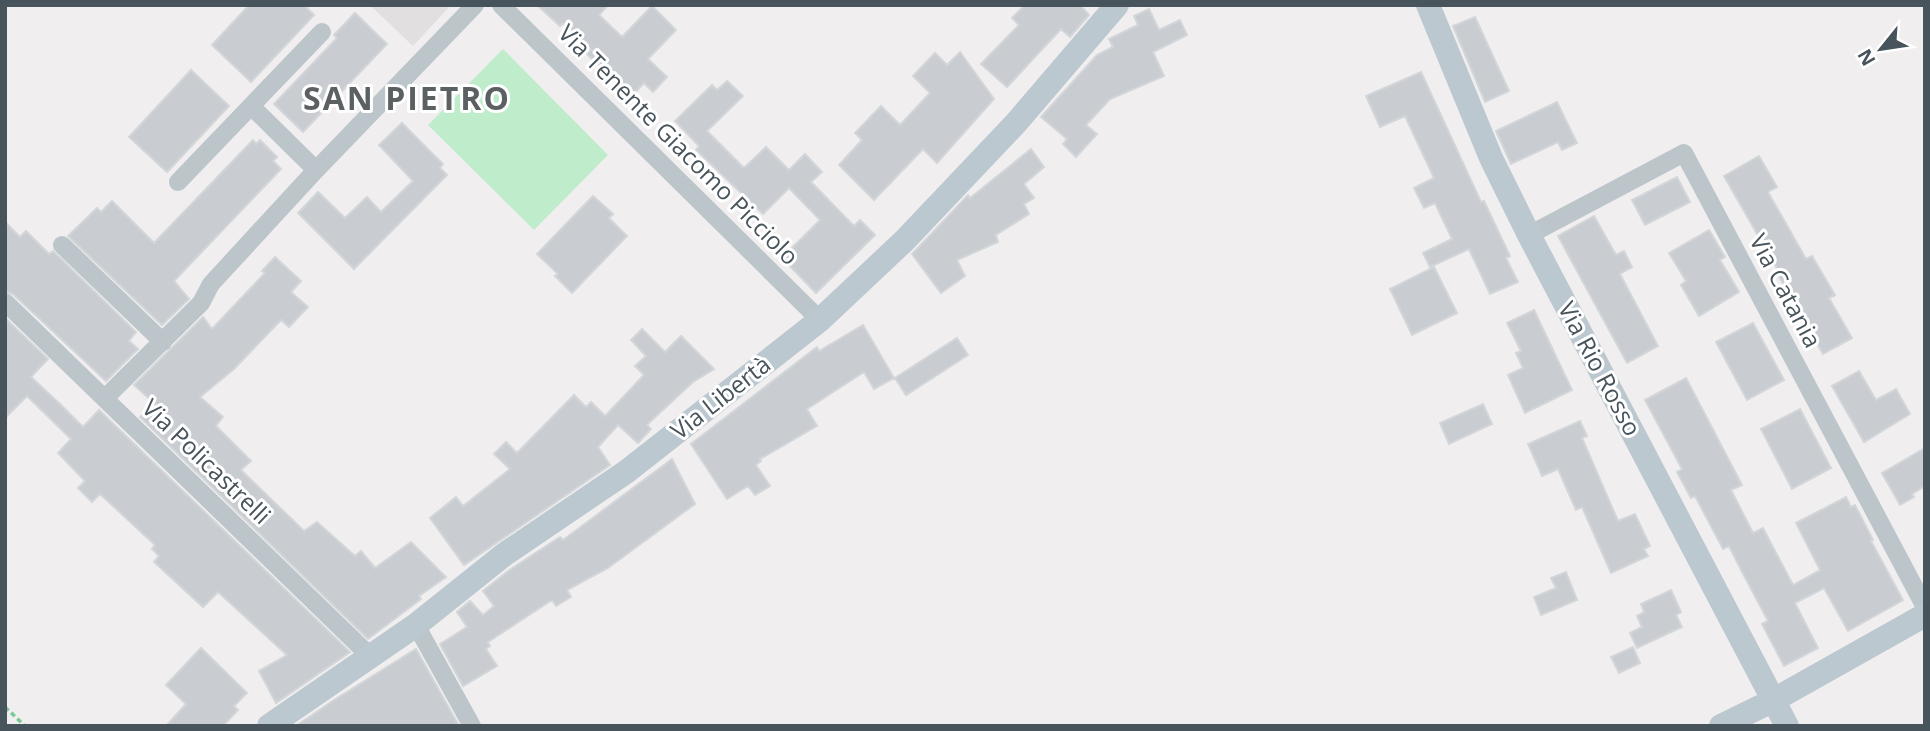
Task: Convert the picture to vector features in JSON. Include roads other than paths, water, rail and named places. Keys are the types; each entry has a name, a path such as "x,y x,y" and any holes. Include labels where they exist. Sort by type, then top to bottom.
{"street":[{"path":"105,398 201,303 211,284 475,5"},
{"name":"Via Tenente Giacomo Picciolo","path":"501,5 820,320"},
{"name":"Via Libertà","path":"269,726 416,625 505,554 626,472 820,320 915,230 1016,123 1117,5"},
{"name":"Via Rio Rosso","path":"1428,5 1491,158 1529,235 1787,726"},
{"path":"178,182 322,32"},
{"path":"251,106 316,170"},
{"name":"Via Catania","path":"1529,235 1684,153 1925,607"},
{"path":"62,245 163,342"},
{"name":"Via Policastrelli","path":"5,302 371,657"},
{"path":"1721,726 1772,701 1925,615"},
{"path":"416,625 472,726"}],"district":[{"name":"SAN PIETRO","path":"407,99"}]}
